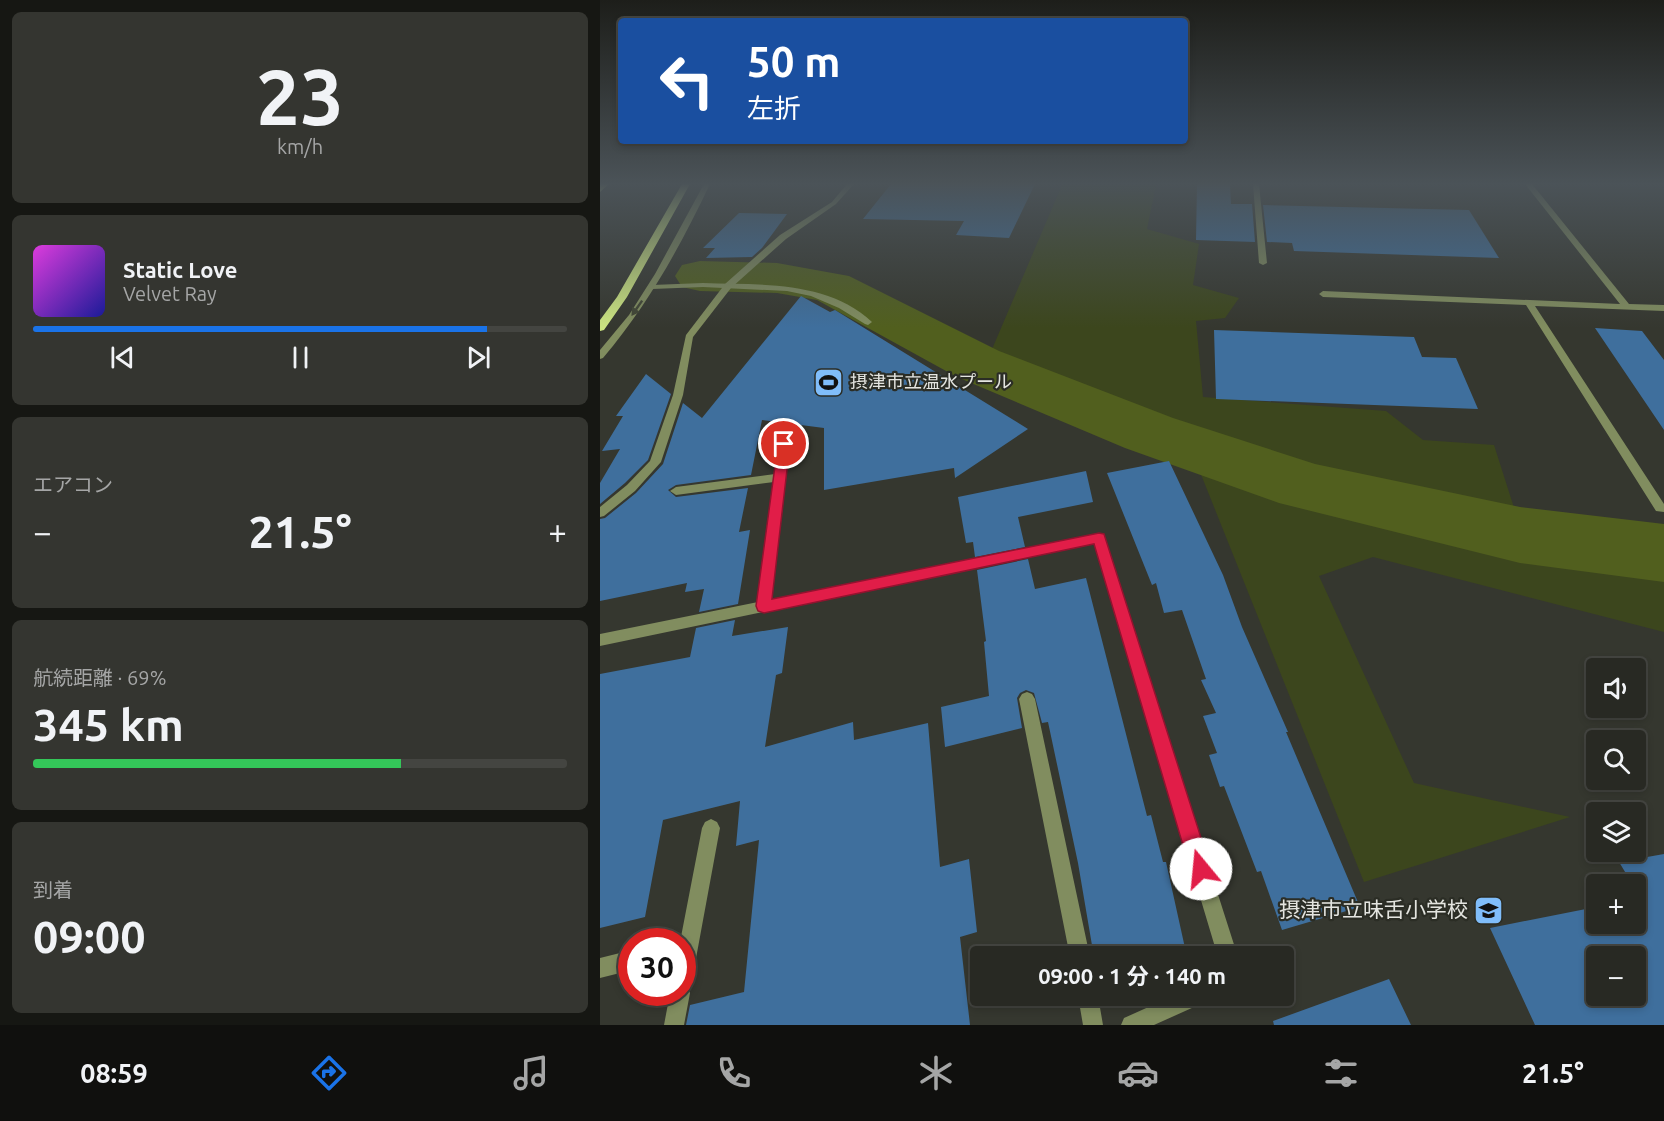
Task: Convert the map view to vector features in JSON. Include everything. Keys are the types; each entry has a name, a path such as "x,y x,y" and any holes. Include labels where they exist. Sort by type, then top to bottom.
{"main road":[{"path":"600,328 622,297 659,232"}],"street":[{"path":"600,356 652,287 681,232"},
{"path":"600,513 631,488 655,462 678,395 689,337 730,284 791,232"},
{"path":"1260,232 1263,263"},
{"path":"1566,232 1626,306"},
{"path":"652,287 730,284 788,289 813,294 842,306 868,322"},
{"path":"1323,294 1664,308"},
{"path":"1529,303 1660,508 1664,508"},
{"path":"764,606 784,444"},
{"path":"676,490 780,477"},
{"path":"600,640 1099,538 1225,946"},
{"path":"1028,699 1078,946"},
{"path":"690,928 711,828"},
{"path":"600,968 618,964"},
{"path":"674,1025 678,1006"},
{"path":"1090,1006 1093,1025"},
{"path":"1131,1025 1174,1006"}],"green space":[{"path":"1042,232 1157,232 1199,244 1193,285 1239,298 1225,318 1196,321 1203,397 1386,411 1423,440 1494,445 1517,517 1314,474 1157,425 987,361"},
{"path":"1198,467 1528,545 1664,561 1664,632 1373,557 1319,576 1414,783 1570,817 1364,882"}],"building":[{"path":"720,232 774,232 752,257 706,258 715,248 703,248"},
{"path":"958,232 1012,232 1009,238 956,235"},
{"path":"1196,232 1254,232 1255,242 1196,240"},
{"path":"1266,232 1483,232 1499,258 1294,251 1292,243 1267,242"},
{"path":"801,296 830,312 835,310 1028,429 955,478 954,468 824,490 824,428 762,420 751,475 676,485 668,490 676,497 748,488 739,532 750,530 738,604 699,612 704,589 685,592 687,583 600,601 600,519 605,518 636,493 663,464 683,403 702,418"},
{"path":"1595,328 1642,331 1664,360 1664,430"},
{"path":"1214,330 1414,337 1422,357 1456,358 1478,409 1216,399"},
{"path":"646,374 671,394 648,460 600,504 600,483 620,449 602,451 623,416 616,416"},
{"path":"1169,461 1223,575 1242,627 1360,907 1282,930 1261,871 1257,872 1224,786 1220,787 1209,755 1217,753 1203,716 1216,713 1201,680 1206,679 1182,610 1164,613 1156,583 1152,585 1107,473"},
{"path":"1086,471 1093,502 1018,517 1025,547 975,557 973,542 966,543 958,497"},
{"path":"1028,559 1035,589 1086,578 1147,816 1151,815 1163,862 1166,862 1185,946 1092,946 1078,863 1048,722 1042,723 1034,693 1026,690 1017,698 1022,728 945,747 941,707 989,696 984,642 986,641 977,570"},
{"path":"735,620 732,636 788,627 782,673 776,675 765,747 853,722 854,740 928,723 940,867 969,859 977,932 960,937 970,1025 686,1025 690,1006 744,992 759,840 736,846 740,801 663,820 645,917 600,928 600,674 690,657 696,628"},
{"path":"1664,854 1664,1025 1535,1025 1490,928 1586,909 1586,934 1646,934 1646,874 1626,874 1619,862 1646,862 1646,857"},
{"path":"1389,979 1411,1025 1274,1025 1273,1021"}],"waterway":[{"path":"700,276 777,278 831,287 978,364 1149,433 1305,486 1520,535 1664,553"}],"place":[{"name":"摂津市立温水プール","path":"829,382"},
{"name":"摂津市立味舌小学校","path":"1489,910"}],"route":[{"path":"784,444 764,606 1099,538 1201,869"}]}
